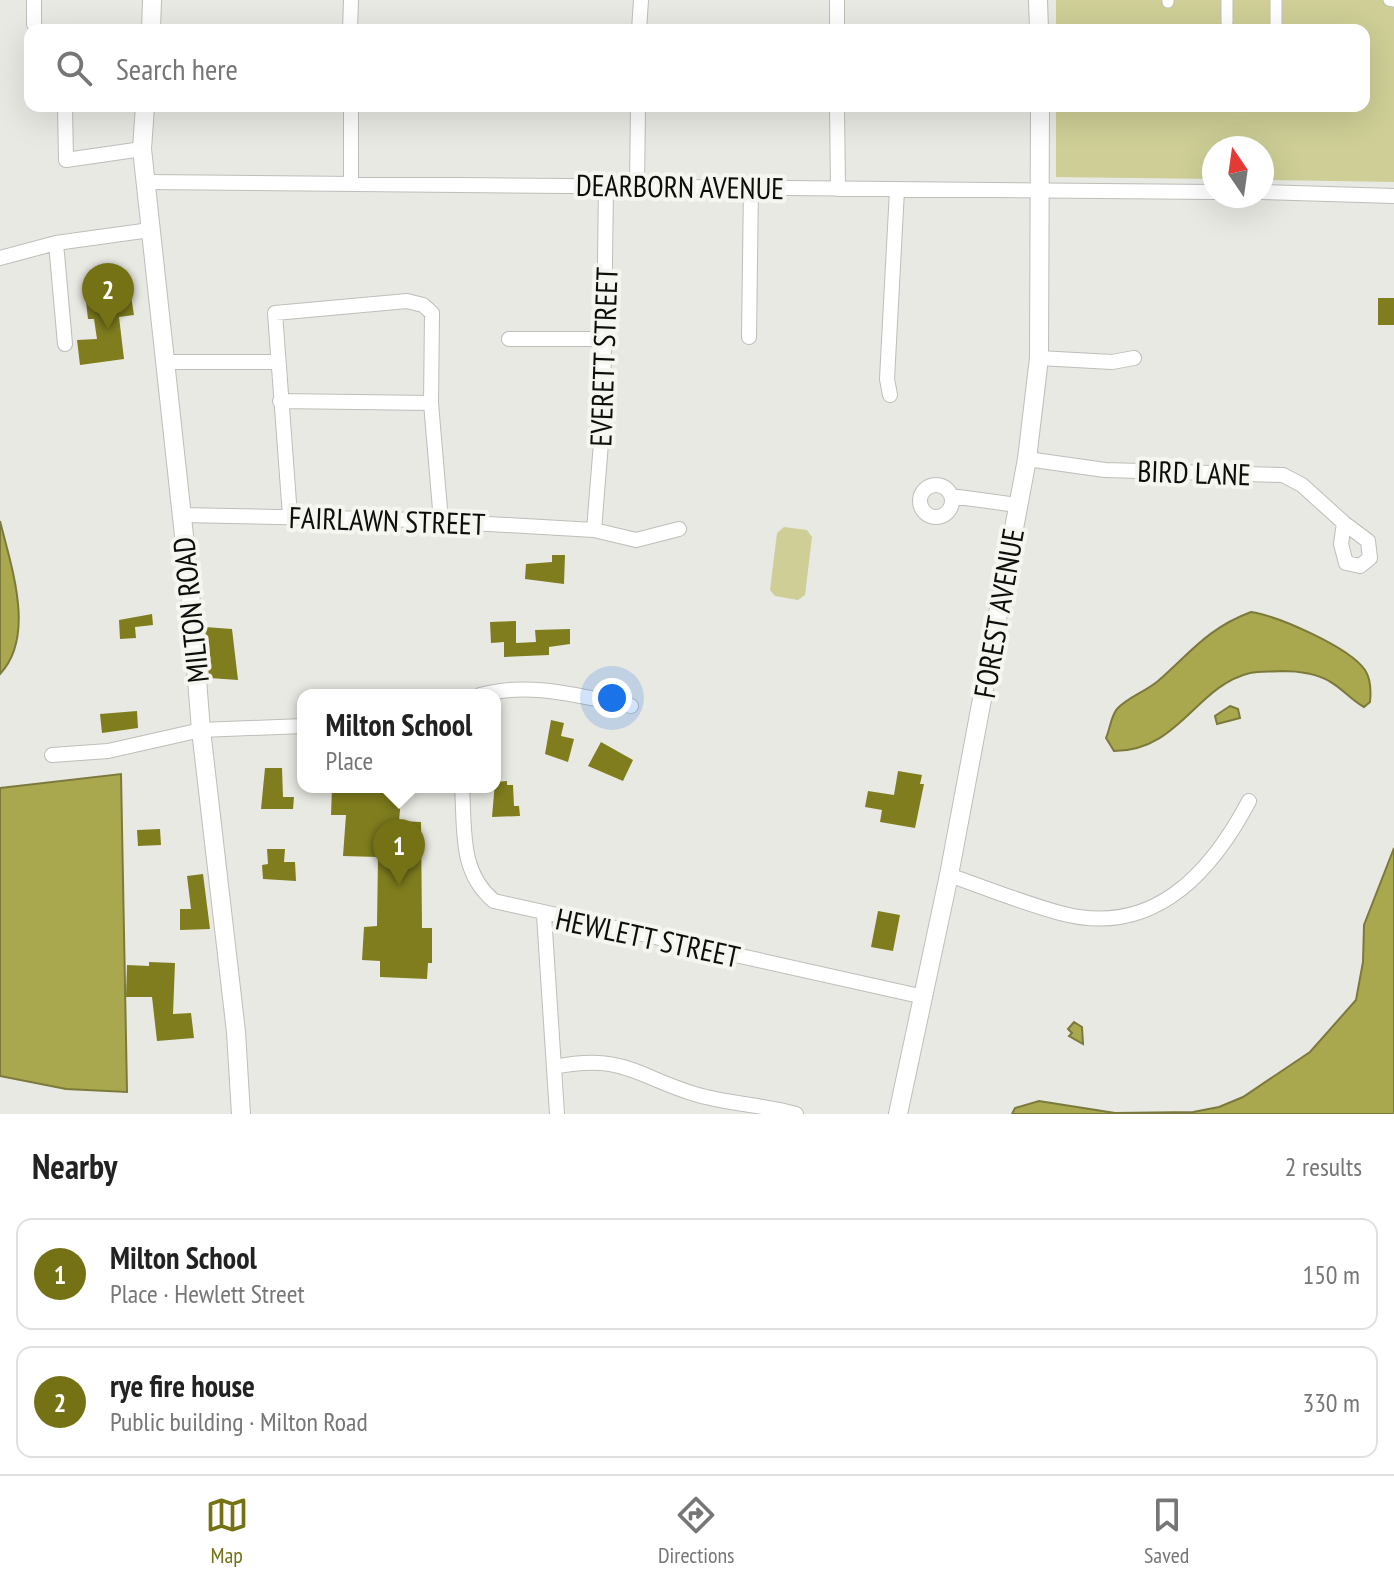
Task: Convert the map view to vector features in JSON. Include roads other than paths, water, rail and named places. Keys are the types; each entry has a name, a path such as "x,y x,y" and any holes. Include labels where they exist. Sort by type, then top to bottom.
{"street":[{"path":"34,0 34,24"},
{"path":"151,24 152,0"},
{"path":"350,24 351,0"},
{"path":"639,24 641,0"},
{"path":"837,0 837,24"},
{"path":"1038,0 1039,24"},
{"path":"1227,0 1227,22"},
{"path":"1276,0 1276,23"},
{"path":"65,112 66,160 142,149"},
{"name":"MILTON ROAD","path":"145,112 142,149 145,182 201,730 236,1032 241,1114"},
{"path":"351,112 351,181"},
{"path":"637,185 638,112"},
{"path":"837,112 838,189"},
{"name":"FOREST AVENUE","path":"898,1114 949,875 1027,459 1039,358 1040,112"},
{"name":"DEARBORN AVENUE","path":"145,182 351,181 1202,192"},
{"name":"EVERETT STREET","path":"594,530 603,418 606,185"},
{"path":"749,337 751,187"},
{"path":"890,395 887,379 897,190"},
{"path":"1274,192 1394,196"},
{"path":"0,258 56,243 150,230"},
{"path":"56,243 65,344"},
{"path":"290,516 276,362 275,313 416,302 432,313 431,403 441,521"},
{"path":"509,339 605,339"},
{"path":"1039,358 1112,362 1134,358"},
{"path":"164,362 276,362"},
{"path":"280,401 431,403"},
{"name":"BIRD LANE","path":"1027,459 1105,470 1283,475 1302,485 1344,523"},
{"path":"951,496 1017,505"},
{"name":"FAIRLAWN STREET","path":"180,515 441,521 594,530 636,540 679,529"},
{"path":"501,690 545,689 631,706"},
{"path":"52,755 108,751 201,730 297,726"},
{"name":"HEWLETT STREET","path":"463,793 469,869 477,887 494,901 544,915 924,997"},
{"path":"949,875 1062,914 1103,918 1137,912 1171,898 1208,866 1226,844 1249,801"},
{"path":"544,915 557,1114"},
{"path":"554,1067 598,1061 624,1065 697,1095 796,1114"}],"place":[{"name":"rye fire house","path":"108,329"},
{"name":"Milton School","path":"399,885"}]}
